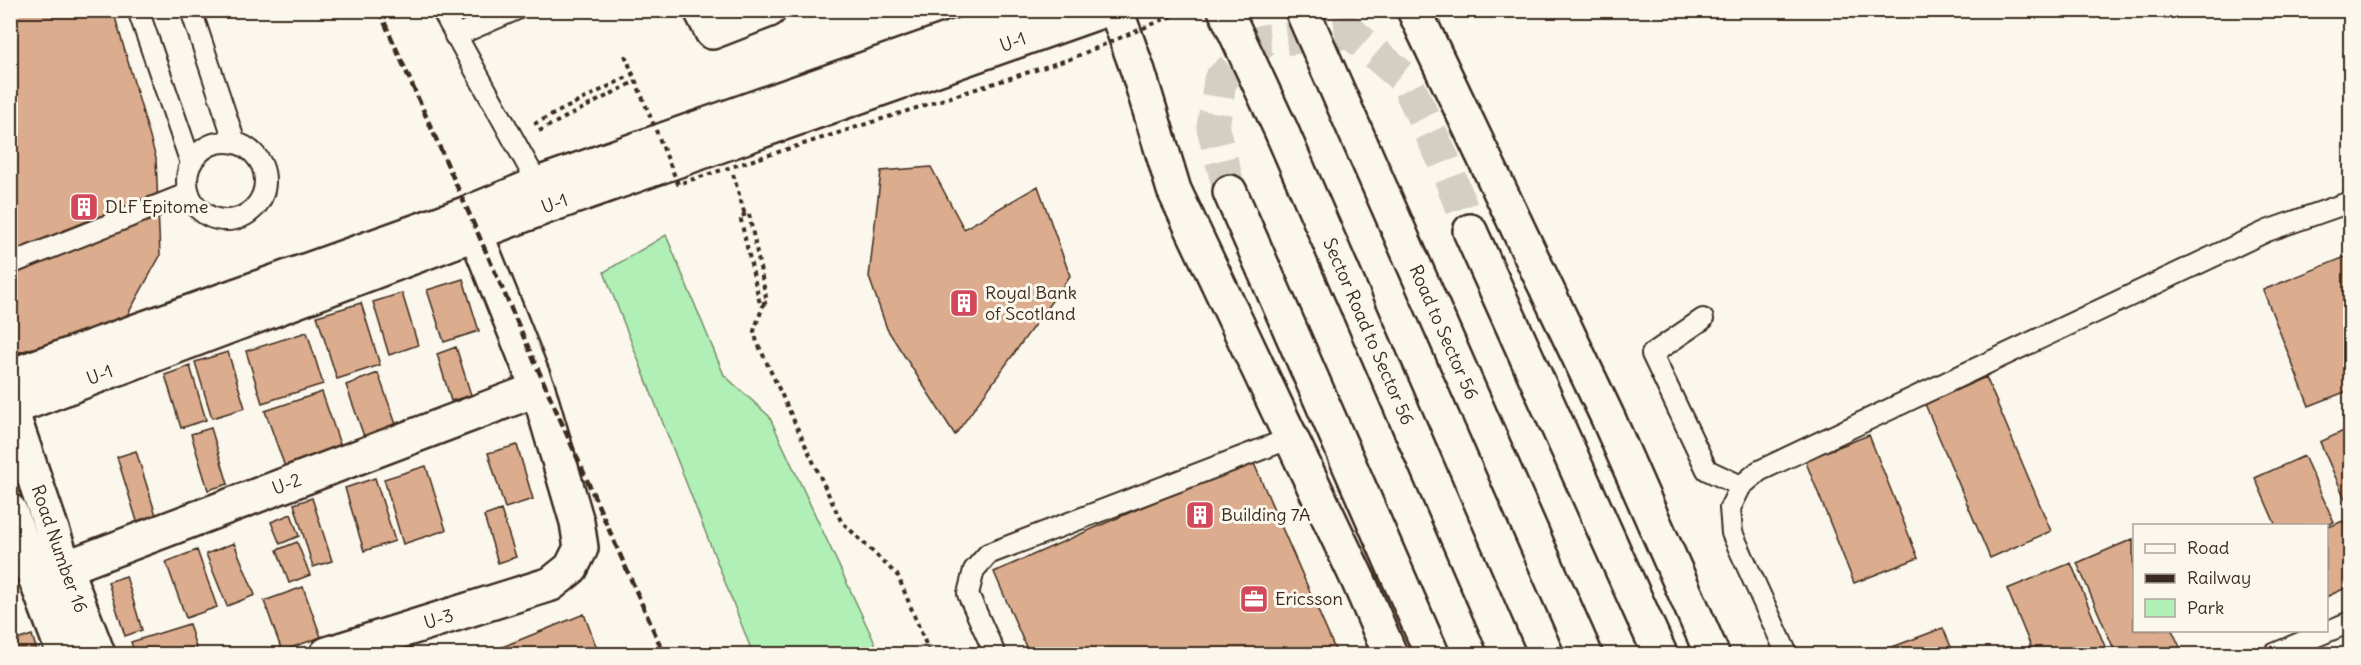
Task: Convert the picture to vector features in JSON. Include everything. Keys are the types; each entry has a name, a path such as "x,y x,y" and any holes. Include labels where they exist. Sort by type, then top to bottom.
{"street":[{"path":"701,10 712,32 769,10"},
{"path":"10,376 457,217 538,184 1033,10"},
{"name":"U-1","path":"11,408 548,206 1104,10"},
{"path":"1116,10 1138,71 1174,190 1359,582 1390,654"},
{"name":"Sector Road to Sector 56","path":"1225,10 1281,130 1508,654"},
{"name":"Road to Sector 56","path":"1302,10 1585,654"},
{"path":"1414,10 1608,417 1712,654"},
{"path":"1230,192 1432,654"},
{"path":"1470,231 1660,654"},
{"path":"476,234 538,389"},
{"name":"U-2","path":"51,574 538,389"},
{"name":"U-3","path":"327,654 551,584 571,568 581,548 577,522 538,389"},
{"name":"Road Number 16","path":"11,408 51,574 64,654"},
{"name":"Road Number 16","path":"10,511 51,574 98,654"}],"lane":[{"path":"138,10 191,163"},
{"path":"190,10 235,143"},
{"path":"442,10 454,36 538,184"},
{"path":"454,36 515,10"},
{"path":"235,143 244,146 256,156 263,169 265,184 261,199 251,211 238,218 223,220 208,216 196,207 189,193 187,178 191,163 201,152 214,144 235,143"},
{"path":"10,264 189,193"},
{"path":"1788,654 1732,533 1730,508 1741,486 1759,471 2267,231 2350,202"},
{"path":"1703,319 1652,354 1707,470 1741,486"},
{"path":"995,654 968,594 974,570 988,554 1291,438"},
{"path":"2328,631 2350,622"},
{"path":"2274,654 2326,632"}],"path":[{"path":"626,56 678,184 1070,58 1185,10"},
{"path":"530,126 633,74"},
{"path":"534,134 636,81"},
{"path":"731,168 746,215"},
{"path":"764,303 740,216 749,214 764,303 754,331 757,342 841,521 898,576 930,654"}],"green space":[{"path":"666,235 724,375 769,416 880,654 753,654 604,272"}],"building":[{"name":"DLF Epitome","path":"10,10 113,10 156,158 160,256 124,321 13,354 10,353"},
{"name":"Royal Bank of Scotland","path":"931,167 964,229 1038,186 1070,276 955,435 887,329 869,277 881,171"},
{"path":"2350,255 2350,390 2309,406 2263,290"},
{"path":"463,279 479,331 444,342 427,290"},
{"path":"402,293 418,345 389,355 373,302"},
{"path":"361,303 380,365 337,379 317,316"},
{"path":"307,332 323,384 262,403 246,351"},
{"path":"456,347 471,395 451,401 437,354"},
{"path":"228,352 245,408 212,418 195,362"},
{"path":"190,366 206,420 181,428 165,375"},
{"path":"378,373 398,430 366,442 346,385"},
{"path":"1986,377 2051,531 1990,558 1925,404"},
{"path":"322,392 345,459 289,478 265,411"},
{"path":"211,428 228,484 208,490 191,434"},
{"path":"2350,428 2350,510 2320,442"},
{"path":"1869,435 1918,558 1854,583 1805,460"},
{"path":"517,445 533,499 505,508 488,453"},
{"path":"136,451 156,515 137,521 117,457"},
{"path":"2304,456 2334,522 2328,525 2275,524 2255,478"},
{"name":"Building 7A","path":"1252,459 1337,654 1029,654 994,572"},
{"path":"426,466 446,530 403,544 384,479"},
{"path":"375,478 395,541 364,551 345,488"},
{"path":"312,498 332,561 313,567 294,504"},
{"path":"501,510 516,557 498,563 484,516"},
{"path":"291,514 299,536 280,544 271,522"},
{"path":"2343,521 2350,537 2350,586 2328,596 2328,527"},
{"path":"2133,539 2133,632 2173,632 2180,647 2163,654 2116,654 2077,563"},
{"path":"297,542 310,575 289,583 277,550"},
{"path":"234,543 255,595 227,606 206,554"},
{"path":"197,550 217,607 186,618 166,562"},
{"path":"2071,563 2108,654 2034,654 2007,589"},
{"path":"10,570 18,594 10,597"},
{"path":"126,576 142,630 125,636 108,582"},
{"path":"303,587 321,637 282,651 264,601"},
{"path":"584,614 599,654 493,654 492,651"},
{"path":"189,624 198,654 135,654 131,642"},
{"path":"1943,628 1954,654 1889,654 1887,649"},
{"path":"32,635 38,654 10,654 10,642"}],"tunnel":[{"path":"1230,192 1213,128 1220,80 1263,41 1350,32 1405,79 1444,161 1470,231"}],"railway":[{"path":"379,10 664,654"}],"place":[{"name":"DLF Epitome","path":"84,207"},
{"name":"Royal Bank of Scotland","path":"964,303"},
{"name":"Building 7A","path":"1200,515"},
{"name":"Ericsson","path":"1254,599"}]}
